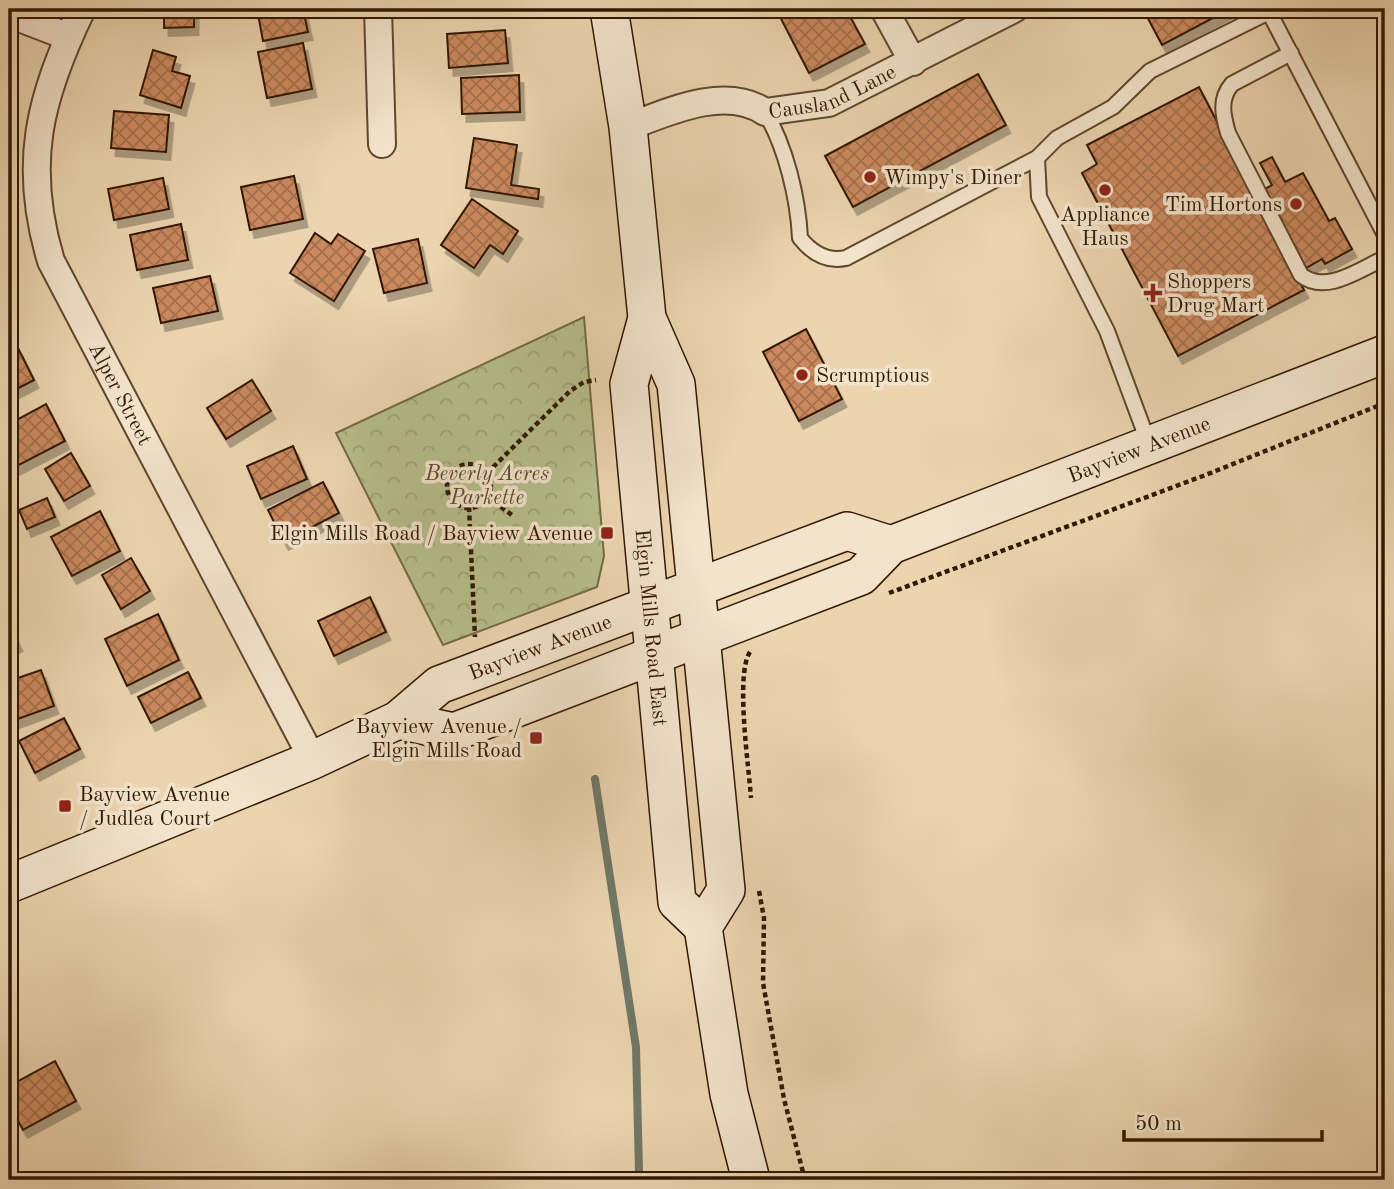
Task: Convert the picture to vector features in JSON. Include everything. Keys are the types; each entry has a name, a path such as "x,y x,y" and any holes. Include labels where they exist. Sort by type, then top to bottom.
{"main road":[{"name":"Elgin Mills Road East","path":"609,9 628,127 647,318 676,384 726,890 703,927 677,902 653,656 629,384 647,318"},
{"name":"Bayview Avenue","path":"398,720 454,732 861,576 891,545 1385,354"},
{"name":"Bayview Avenue","path":"9,884 313,760 398,720 439,685 847,531 891,545"},
{"path":"703,927 729,1094 751,1180"}],"street":[{"name":"Alper Street","path":"82,9 69,37 37,139 35,192 51,261 313,760"},
{"path":"378,9 382,144"},
{"name":"Causland Lane","path":"884,9 912,62"},
{"name":"Causland Lane","path":"628,127 686,105 736,102 755,106 765,113 828,103 1014,9"},
{"path":"9,14 69,37"}],"lane":[{"path":"765,113 775,129 783,156 799,219 800,238 813,252 832,259 846,258 1037,158 1057,138 1113,107 1150,71 1269,12 1385,234"},
{"path":"1291,54 1232,84 1227,90 1224,116 1228,133 1301,275 1319,285 1385,258"},
{"path":"1037,158 1039,198 1107,331 1149,444"}],"path":[{"path":"487,473 570,391 583,382 596,380"},
{"path":"879,597 1203,476 1385,403"},
{"path":"469,464 487,473 491,485 487,497 469,507 451,499 447,485 451,473 469,464"},
{"path":"487,497 512,514"},
{"path":"469,507 475,637"},
{"path":"752,649 744,660 743,694 752,805"},
{"path":"758,888 764,918 764,983 784,1099 806,1180"}],"green space":[{"name":"Beverly Acres Parkette","path":"584,317 604,556 597,587 443,645 336,433"}],"building":[{"path":"164,9 194,9 194,27 164,28"},
{"path":"257,9 303,9 308,32 263,41"},
{"path":"776,9 846,9 865,44 809,73"},
{"path":"1143,9 1230,9 1162,45"},
{"path":"505,30 508,63 449,68 447,34"},
{"path":"303,43 312,89 267,98 258,52"},
{"path":"153,50 176,57 172,71 190,76 181,108 140,95"},
{"path":"978,74 1006,125 853,207 825,156"},
{"path":"519,75 520,112 462,114 461,78"},
{"path":"1199,87 1304,290 1178,356 1082,173 1097,164 1087,145"},
{"path":"114,111 169,115 166,152 111,148"},
{"path":"474,138 517,145 511,185 539,189 538,199 466,188"},
{"name":"Tim Hortons","path":"1272,157 1285,182 1303,173 1329,221 1335,218 1352,249 1325,264 1322,259 1306,268 1265,189 1272,185 1260,163"},
{"path":"294,176 303,219 250,230 241,187"},
{"path":"163,178 169,209 114,220 108,189"},
{"path":"472,199 518,231 503,254 490,245 474,268 441,245"},
{"path":"181,224 188,260 137,270 130,235"},
{"path":"315,233 331,244 338,234 365,251 334,301 290,273"},
{"path":"418,239 427,283 384,293 373,249"},
{"path":"210,276 218,311 161,323 153,288"},
{"name":"Scrumptious","path":"806,329 842,399 799,421 763,352"},
{"path":"18,348 34,380 9,393 9,353"},
{"path":"252,380 271,411 226,439 207,408"},
{"path":"46,404 65,441 15,467 9,455 9,424"},
{"path":"293,446 307,479 261,499 247,466"},
{"path":"71,453 90,486 64,501 45,469"},
{"path":"323,482 339,513 284,542 268,510"},
{"path":"47,498 55,517 27,529 19,510"},
{"path":"100,511 120,551 72,576 51,537"},
{"path":"131,558 150,591 121,609 102,575"},
{"path":"370,597 386,632 334,656 318,621"},
{"path":"158,614 179,660 127,686 105,639"},
{"path":"9,625 18,643 9,648"},
{"path":"41,670 54,706 9,722 9,681"},
{"path":"188,672 201,698 151,723 138,697"},
{"path":"64,718 80,749 35,773 19,741"},
{"path":"55,1061 76,1101 23,1130 9,1104 9,1086"}],"waterway":[{"path":"595,779 636,1047 639,1172 631,1180"}],"place":[{"name":"Wimpy's Diner","path":"870,177"},
{"name":"Appliance Haus","path":"1105,190"},
{"name":"Tim Hortons","path":"1296,204"},
{"name":"Shoppers Drug Mart","path":"1153,293"},
{"name":"Scrumptious","path":"802,375"},
{"name":"Elgin Mills Road / Bayview Avenue","path":"607,533"},
{"name":"Bayview Avenue / Elgin Mills Road","path":"536,738"},
{"name":"Bayview Avenue / Judlea Court","path":"65,806"}]}
